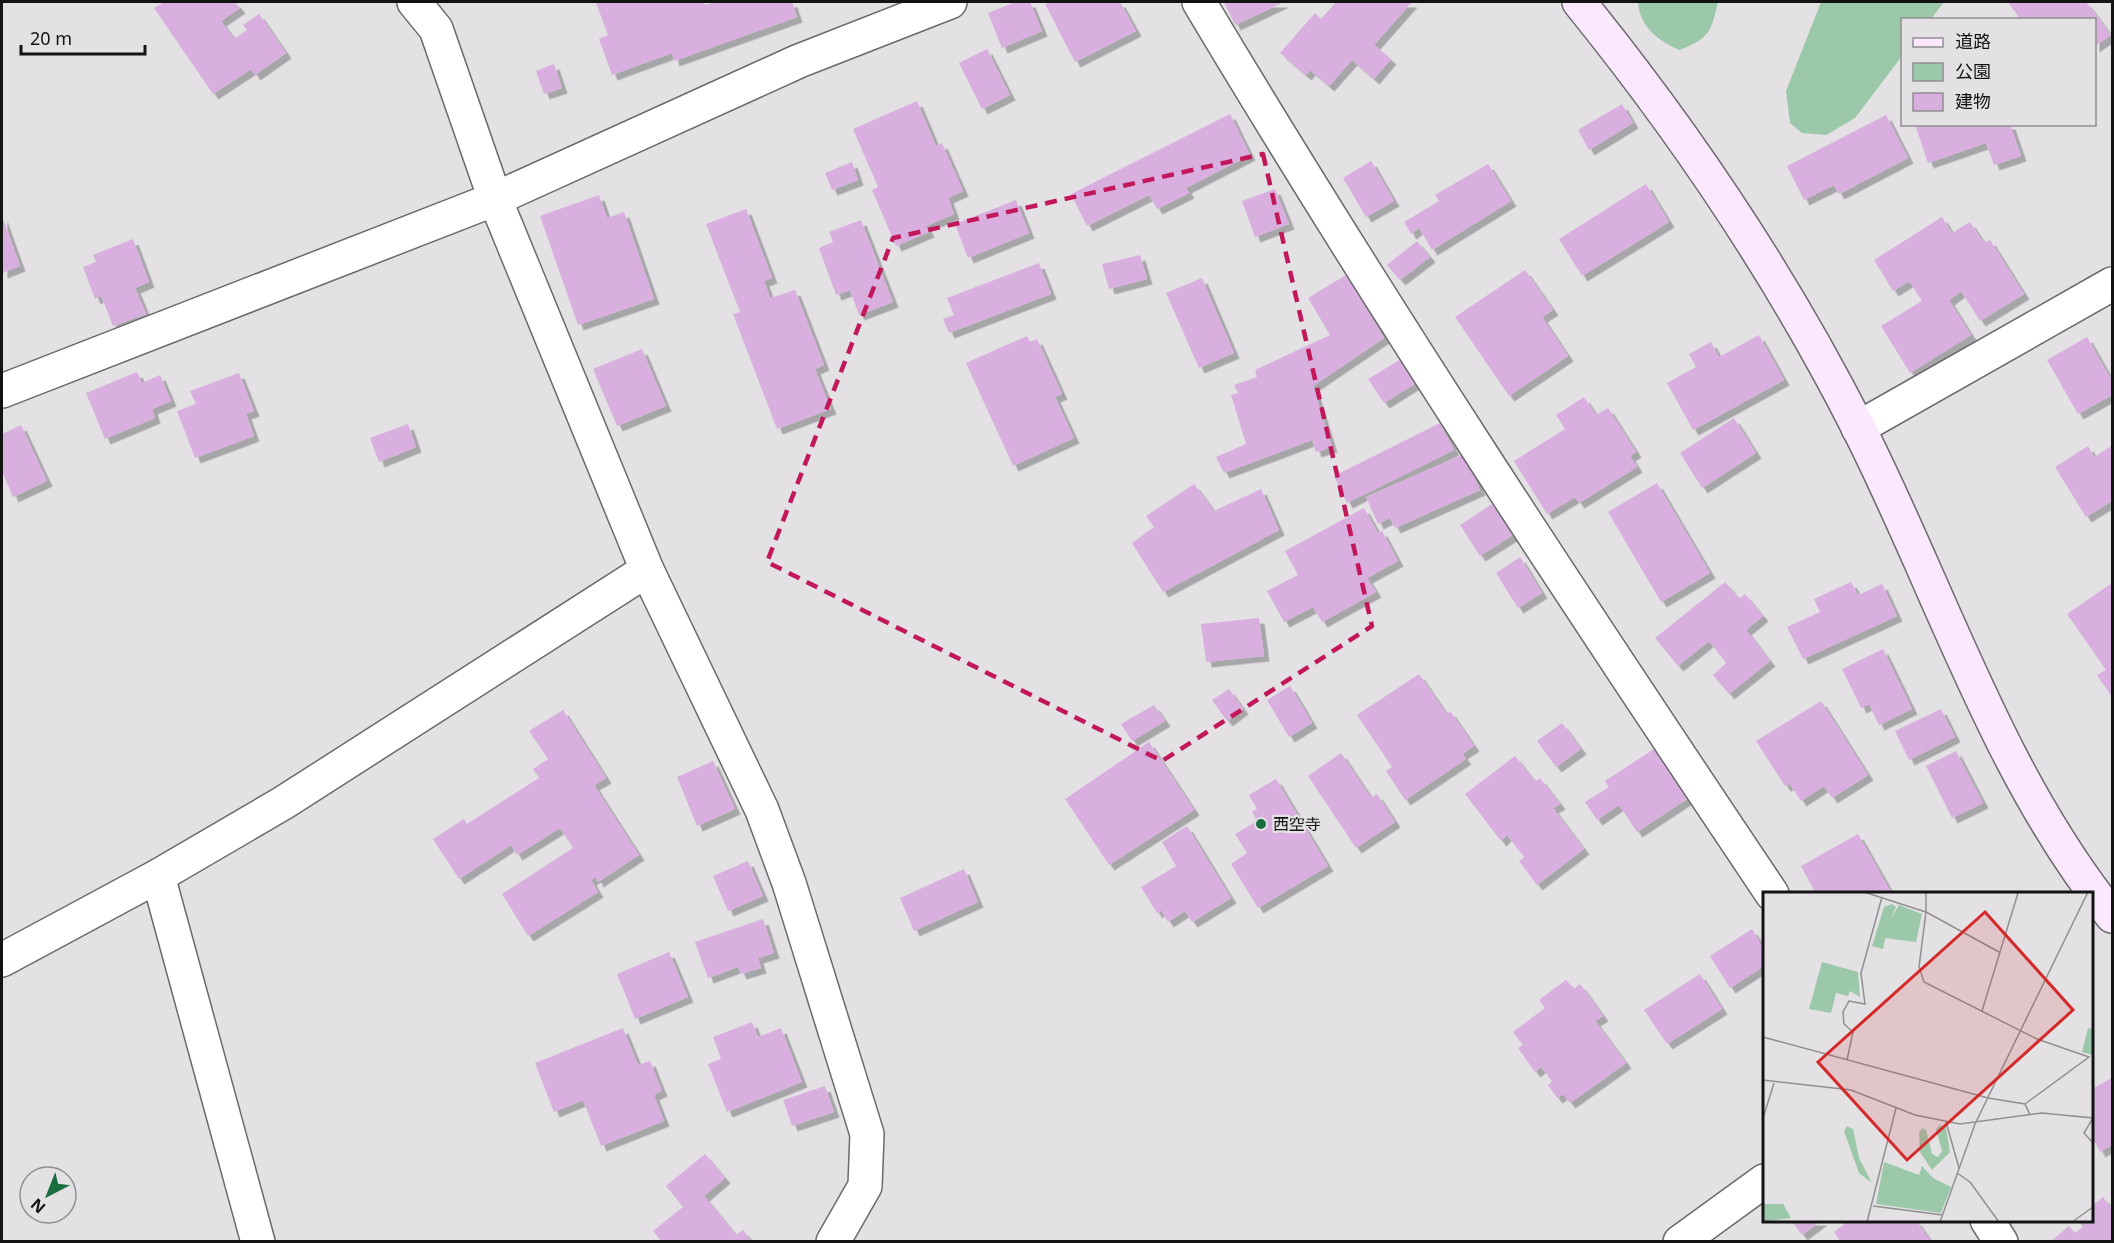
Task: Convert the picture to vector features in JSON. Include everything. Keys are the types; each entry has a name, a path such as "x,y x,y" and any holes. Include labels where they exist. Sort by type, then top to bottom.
{"street":[{"path":"414,2 436,29 495,199 647,570 762,810 789,883 867,1134 865,1186 833,1242"},
{"path":"2,391 495,199 799,61 950,2"},
{"path":"1199,2 1280,139 1634,688 1771,892"},
{"path":"1592,8 1766,263 1858,428 1970,670 2033,798 2059,841 2112,916"},
{"path":"1858,428 2112,284"},
{"path":"2,960 158,876 283,803 647,570"},
{"path":"158,876 258,1242"},
{"path":"1680,1242 1763,1182"},
{"path":"1989,1222 2001,1242"}],"highlighted area":[{"path":"1263,154 1372,626 1162,761 767,562 893,238"}],"green space":[{"path":"1638,2 1718,2 1713,21 1703,38 1679,50 1651,32 1642,19"},
{"path":"1821,2 1944,2 1932,18 1901,18 1901,57 1855,118 1826,135 1802,133 1790,123 1786,91"}],"building":[{"path":"165,2 235,2 240,8 221,21 234,39 247,30 243,25 259,14 286,53 255,75 251,69 213,94 154,8"},
{"path":"704,2 705,5 714,2 792,2 797,17 674,61 672,53 612,75 599,39 608,35 596,3"},
{"path":"1015,2 1030,2 1042,31 1002,48 988,13"},
{"path":"1050,2 1120,2 1136,31 1075,62 1045,4"},
{"path":"1224,2 1284,2 1235,25"},
{"path":"1336,2 1412,2 1374,45 1391,59 1374,79 1352,60 1329,86 1310,70 1306,75 1280,53 1315,13 1321,19"},
{"path":"2008,2 2086,2 2111,35 2096,46 2096,18 2020,18"},
{"path":"987,49 1010,95 982,109 959,63"},
{"path":"554,64 562,88 544,94 536,71"},
{"path":"917,101 936,146 942,143 963,191 948,198 954,214 926,226 929,232 896,246 872,190 878,187 853,129"},
{"path":"1622,104 1633,123 1589,150 1578,130"},
{"path":"1230,114 1250,155 1186,188 1189,193 1157,209 1149,195 1087,226 1071,194"},
{"path":"1886,115 1908,158 1839,194 1834,185 1804,200 1787,166"},
{"path":"1916,126 2011,126 2021,156 1994,165 1986,143 1928,163"},
{"path":"1371,161 1394,201 1366,217 1343,178"},
{"path":"852,162 858,180 832,190 825,173"},
{"path":"1488,164 1511,201 1432,250 1419,228 1411,234 1404,222 1439,201 1435,195"},
{"path":"1646,184 1669,222 1582,276 1559,239"},
{"path":"1275,189 1289,224 1255,237 1242,201"},
{"path":"599,195 607,218 624,212 654,299 578,325 540,216"},
{"path":"1016,200 1029,233 968,258 955,224"},
{"path":"746,209 772,278 764,281 770,298 795,290 824,365 815,369 831,409 777,429 733,314 740,312 706,224"},
{"path":"2,216 20,266 2,273"},
{"path":"1942,217 1952,233 1970,222 1984,243 1990,240 2024,294 1980,321 1961,291 1949,300 1971,335 1910,373 1881,326 1922,301 1909,281 1893,291 1874,260"},
{"path":"861,220 893,302 859,315 850,290 836,295 819,248 833,242 829,232"},
{"path":"133,239 149,282 135,288 146,314 113,326 101,296 95,299 83,267 96,262 93,255"},
{"path":"1417,241 1430,257 1400,280 1387,265"},
{"path":"1140,255 1147,279 1109,289 1102,264"},
{"path":"1039,263 1051,294 949,333 943,319 954,315 947,298"},
{"path":"1525,270 1553,310 1542,317 1568,356 1509,396 1455,317"},
{"path":"1346,275 1384,338 1313,386 1332,447 1316,452 1312,440 1224,473 1216,457 1246,444 1231,395 1238,393 1234,385 1257,377 1255,370 1330,335 1308,298"},
{"path":"1202,278 1234,353 1199,368 1166,293"},
{"path":"1759,335 1784,380 1693,430 1667,383 1696,367 1689,354 1711,342 1719,357"},
{"path":"1027,336 1030,342 1037,339 1062,394 1055,397 1074,438 1013,466 966,363"},
{"path":"2087,337 2112,381 2112,395 2078,414 2047,360"},
{"path":"642,349 666,406 617,426 593,369"},
{"path":"1401,359 1416,383 1384,403 1368,379"},
{"path":"137,372 142,383 160,375 171,401 152,409 155,418 105,439 86,393"},
{"path":"239,373 254,411 246,414 254,436 195,458 177,411 196,404 190,391"},
{"path":"1584,397 1596,415 1608,408 1636,452 1630,456 1637,467 1579,503 1575,497 1547,514 1514,461 1565,429 1556,415"},
{"path":"1734,418 1756,453 1702,488 1680,453"},
{"path":"1440,423 1454,450 1347,503 1334,476"},
{"path":"408,424 416,447 379,462 370,438"},
{"path":"21,425 47,481 13,497 2,471 2,434"},
{"path":"2088,446 2094,457 2112,446 2112,501 2086,517 2055,467"},
{"path":"1464,454 1480,490 1395,528 1390,518 1378,524 1366,497"},
{"path":"1657,483 1710,573 1661,602 1608,512"},
{"path":"1194,484 1214,511 1261,489 1279,530 1163,592 1132,543 1154,527 1146,516"},
{"path":"1492,504 1513,535 1480,556 1460,525"},
{"path":"1364,508 1378,533 1382,531 1398,561 1367,578 1376,592 1322,622 1313,607 1284,622 1267,591 1298,575 1285,551"},
{"path":"1520,557 1542,593 1518,608 1496,573"},
{"path":"1725,582 1739,599 1745,594 1763,616 1746,630 1770,661 1729,694 1713,675 1726,663 1709,641 1678,666 1655,638"},
{"path":"1851,582 1858,595 1882,584 1897,616 1803,659 1787,627 1820,612 1814,599"},
{"path":"2112,583 2112,697 2097,675 2106,670 2067,614"},
{"path":"1259,618 1264,656 1206,662 1201,624"},
{"path":"1883,649 1912,709 1879,725 1869,704 1861,708 1842,669"},
{"path":"1419,674 1447,715 1450,711 1474,746 1462,754 1466,759 1405,800 1386,771 1392,767 1357,715"},
{"path":"1290,686 1312,723 1289,737 1267,700"},
{"path":"1229,689 1243,709 1227,721 1212,700"},
{"path":"1821,701 1868,775 1832,798 1824,786 1801,801 1790,784 1785,786 1756,741"},
{"path":"1154,705 1165,721 1132,741 1121,724"},
{"path":"1941,709 1955,737 1909,760 1895,731"},
{"path":"563,710 606,778 594,785 639,855 598,882 596,877 591,880 598,892 528,936 502,894 573,848 560,828 517,855 511,845 459,879 433,839 464,819 467,824 539,778 533,769 548,759 529,731"},
{"path":"1562,723 1581,749 1556,767 1537,741"},
{"path":"1149,742 1194,810 1109,865 1065,799"},
{"path":"1654,749 1687,799 1637,832 1619,805 1597,820 1585,802 1609,787 1605,781"},
{"path":"1956,751 1983,803 1952,818 1926,766"},
{"path":"1341,753 1371,798 1377,794 1395,822 1356,848 1308,776"},
{"path":"1515,756 1535,782 1540,778 1560,804 1553,808 1584,849 1537,885 1519,861 1524,857 1507,835 1501,841 1465,794"},
{"path":"713,761 735,809 697,826 677,777"},
{"path":"1276,779 1328,866 1258,908 1231,864 1247,853 1235,834 1257,821 1252,812 1257,809 1249,795"},
{"path":"1187,826 1231,898 1192,922 1185,911 1168,922 1161,910 1157,913 1141,887 1176,866 1162,842"},
{"path":"1858,834 1891,892 1815,892 1801,866"},
{"path":"748,861 763,896 728,911 713,876"},
{"path":"964,869 978,902 914,931 900,898"},
{"path":"763,919 774,953 758,958 761,968 741,974 738,967 708,978 695,942"},
{"path":"1752,929 1763,948 1763,967 1730,988 1710,956"},
{"path":"669,952 688,997 635,1019 617,974"},
{"path":"1700,974 1722,1009 1667,1044 1644,1010"},
{"path":"1566,980 1574,989 1580,984 1603,1016 1595,1021 1626,1063 1570,1103 1563,1094 1557,1098 1548,1085 1552,1081 1541,1067 1535,1072 1518,1048 1523,1045 1513,1032 1545,1008 1539,1000"},
{"path":"752,1022 758,1037 781,1028 802,1082 727,1112 708,1064 721,1059 713,1037"},
{"path":"623,1028 638,1065 650,1061 662,1091 654,1095 664,1121 601,1146 583,1100 554,1112 535,1063"},
{"path":"2112,1078 2112,1145 2100,1152 2095,1142 2093,1143 2093,1088"},
{"path":"825,1086 834,1112 792,1126 783,1100"},
{"path":"705,1154 725,1178 704,1196 736,1235 743,1230 752,1242 662,1242 653,1231 683,1207 666,1186"},
{"path":"2103,1197 2112,1209 2112,1242 2050,1242 2069,1226 2075,1233 2083,1227 2079,1222 2093,1222 2093,1205"},
{"path":"1792,1222 1819,1222 1802,1235"},
{"path":"1847,1222 1917,1222 1931,1242 1841,1242 1834,1232"}],"place":[{"name":"西空寺","path":"1261,824"}]}
